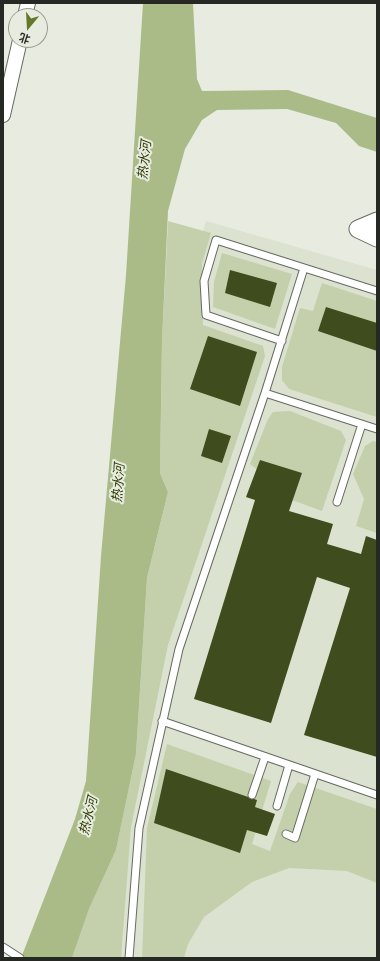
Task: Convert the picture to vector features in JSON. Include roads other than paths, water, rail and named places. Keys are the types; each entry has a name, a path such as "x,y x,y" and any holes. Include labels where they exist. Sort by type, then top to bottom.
{"street":[{"path":"3,115 18,48"},
{"path":"377,221 358,229 377,238"}],"lane":[{"path":"282,340 206,315 204,281 216,240 377,291"},
{"path":"129,958 138,828 179,649 265,393 304,268"},
{"path":"265,393 377,429"},
{"path":"337,502 362,424"},
{"path":"162,722 377,795"},
{"path":"252,795 265,757"},
{"path":"277,806 289,765"},
{"path":"286,834 295,838 315,774"},
{"path":"3,947 17,957"}],"water":[{"name":"热水河","path":"143,3 193,3 197,79 202,91 288,90 377,118 377,152 359,146 336,123 287,109 217,110 202,120 185,149 168,211 162,341 160,473 168,492 147,578 136,754 116,850 89,909 72,958 21,958 75,819 86,781 101,556 126,275"}]}
